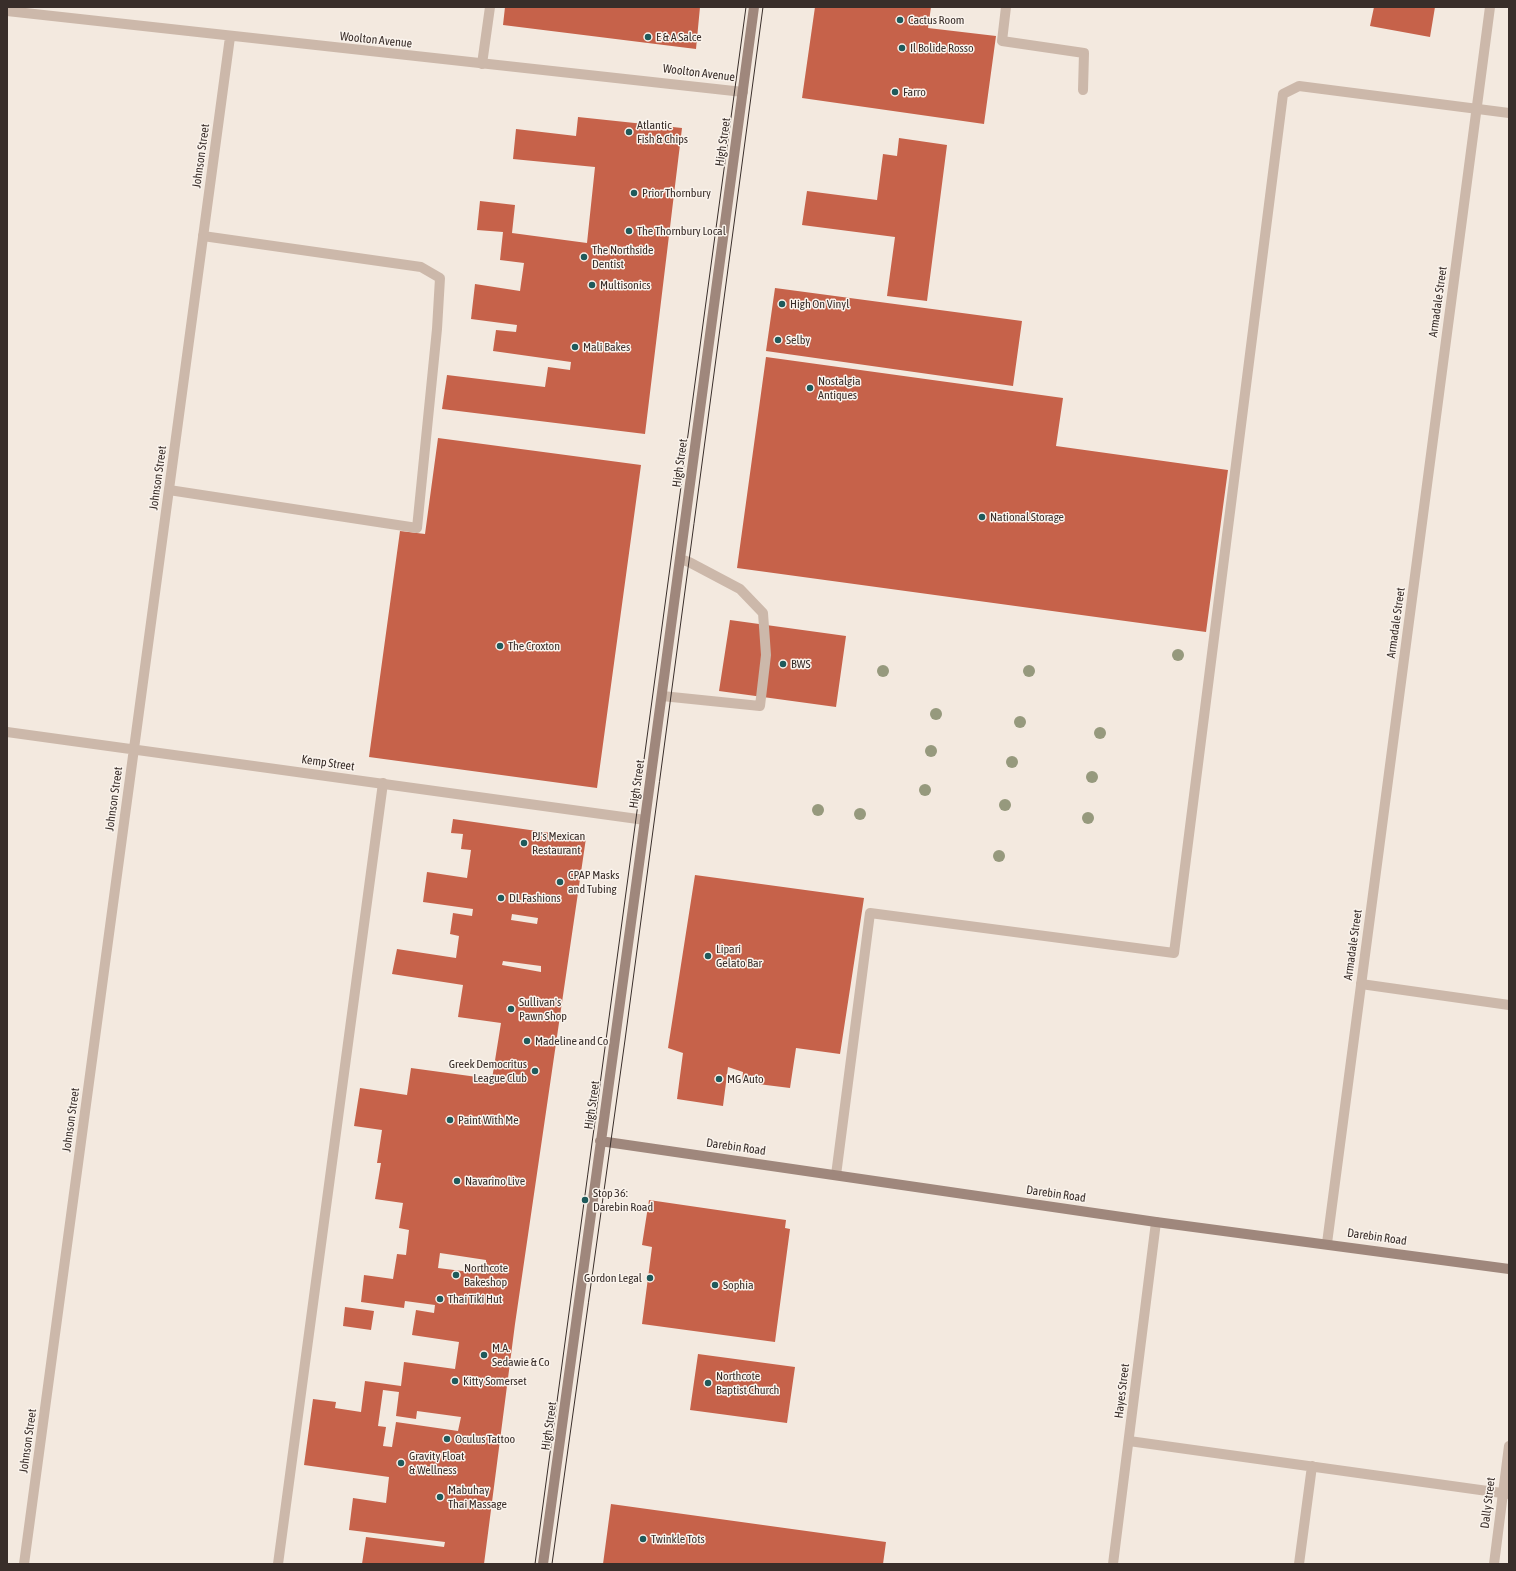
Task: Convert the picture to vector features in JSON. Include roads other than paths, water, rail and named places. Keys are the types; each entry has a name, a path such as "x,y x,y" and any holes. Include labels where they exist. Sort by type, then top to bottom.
{"main road":[{"name":"High Street","path":"543,1564 662,696 754,7"},
{"name":"Darebin Road","path":"600,1141 1156,1222 1327,1243 1509,1269"}],"street":[{"path":"482,64 490,7"},
{"path":"1006,7 1002,41 1084,53 1083,90"},
{"name":"Armadale Street","path":"1327,1243 1490,7"},
{"name":"Woolton Avenue","path":"7,11 230,37 743,92"},
{"name":"Johnson Street","path":"24,1564 230,37"},
{"path":"836,1175 870,913 1174,953 1283,94 1299,86 1509,113"},
{"path":"169,490 418,528 437,329 440,278 421,267 203,236"},
{"path":"662,696 760,706 766,655 763,612 740,588 689,562 680,559"},
{"name":"Kemp Street","path":"7,732 645,820"},
{"path":"278,1564 383,784"},
{"path":"1361,984 1509,1005"},
{"name":"Hayes Street","path":"1113,1564 1156,1222"},
{"path":"1129,1440 1506,1494"},
{"name":"Dally Street","path":"1494,1564 1506,1494 1509,1446"},
{"path":"1299,1564 1312,1466"}],"tram line":[{"path":"535,1564 746,7"},
{"path":"552,1564 625,1040 763,7"}],"place":[{"name":"Cactus Room","path":"900,20"},
{"name":"E & A Salce","path":"648,37"},
{"name":"Il Bolide Rosso","path":"902,48"},
{"name":"Farro","path":"895,92"},
{"name":"Atlantic Fish & Chips","path":"629,132"},
{"name":"Prior Thornbury","path":"634,193"},
{"name":"The Thornbury Local","path":"629,231"},
{"name":"The Northside Dentist","path":"584,257"},
{"name":"Multisonics","path":"592,285"},
{"name":"High On Vinyl","path":"782,304"},
{"name":"Selby","path":"778,340"},
{"name":"Mali Bakes","path":"575,347"},
{"name":"Nostalgia Antiques","path":"810,388"},
{"name":"National Storage","path":"982,517"},
{"name":"The Croxton","path":"500,646"},
{"name":"BWS","path":"783,664"},
{"name":"PJ's Mexican Restaurant","path":"524,843"},
{"name":"CPAP Masks and Tubing","path":"560,882"},
{"name":"DL Fashions","path":"501,898"},
{"name":"Lipari Gelato Bar","path":"708,956"},
{"name":"Sullivan's Pawn Shop","path":"511,1009"},
{"name":"Madeline and Co","path":"527,1041"},
{"name":"Greek Democritus League Club","path":"535,1071"},
{"name":"MG Auto","path":"719,1079"},
{"name":"Paint With Me","path":"450,1120"},
{"name":"Navarino Live","path":"457,1181"},
{"name":"Stop 36: Darebin Road","path":"585,1200"},
{"name":"Northcote Bakeshop","path":"456,1275"},
{"name":"Gordon Legal","path":"650,1278"},
{"name":"Sophia","path":"715,1285"},
{"name":"Thai Tiki Hut","path":"440,1299"},
{"name":"M.A. Sedawie & Co","path":"484,1355"},
{"name":"Kitty Somerset","path":"455,1381"},
{"name":"Northcote Baptist Church","path":"708,1383"},
{"name":"Oculus Tattoo","path":"447,1439"},
{"name":"Gravity Float & Wellness","path":"401,1463"},
{"name":"Mabuhay Thai Massage","path":"440,1497"},
{"name":"Twinkle Tots","path":"643,1539"}]}
